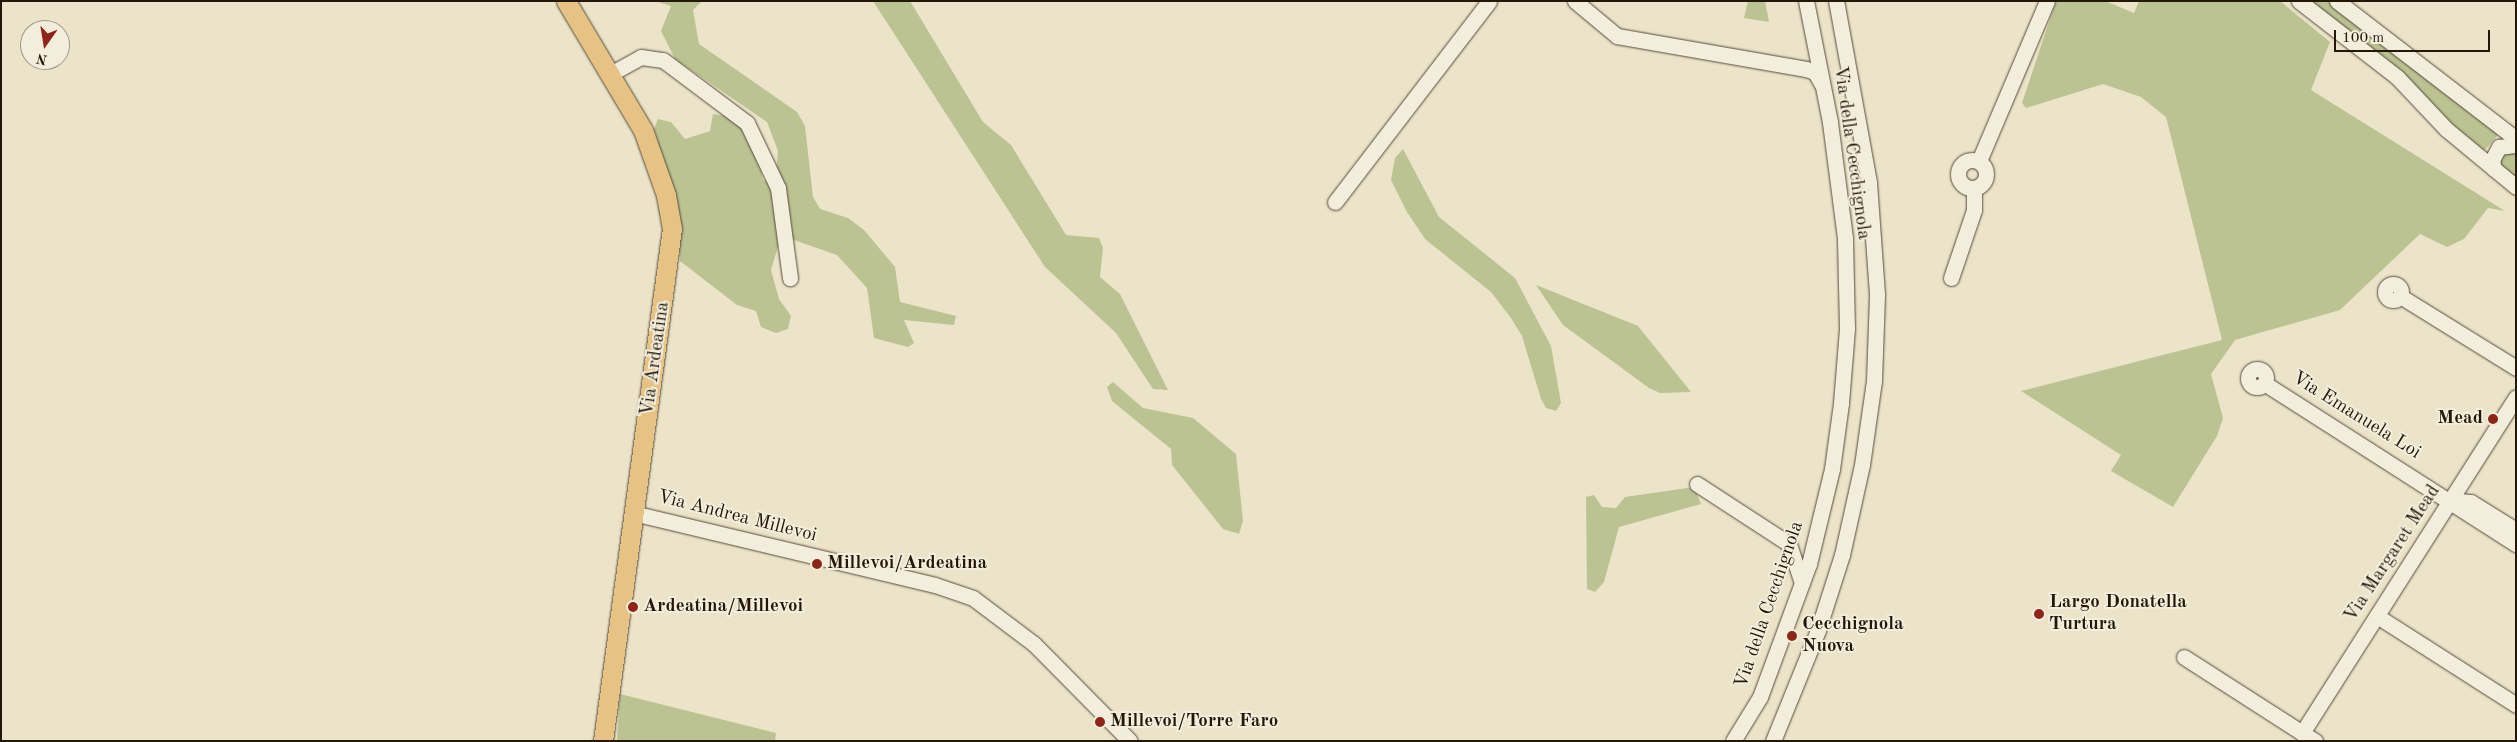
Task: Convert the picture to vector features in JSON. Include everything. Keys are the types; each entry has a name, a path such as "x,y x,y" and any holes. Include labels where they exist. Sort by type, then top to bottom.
{"main road":[{"name":"Via Ardeatina","path":"566,1 612,73 652,151 672,228 603,741"}],"street":[{"path":"1334,202 1489,1"},
{"path":"1575,1 1617,36 1815,72 1822,84"},
{"name":"Via della Cecchignola","path":"1733,741 1760,697 1803,584 1819,525 1838,436 1847,329 1846,238 1822,84 1806,1"},
{"name":"Via della Cecchignola","path":"1772,741 1818,630 1842,555 1862,465 1874,381 1877,294 1871,202 1836,1"},
{"path":"1951,278 1974,210 1974,188 1986,177 1979,161 2048,1"},
{"path":"2299,1 2397,78 2494,169 2516,187"},
{"path":"2337,1 2516,139"},
{"path":"1782,65 1805,62 1812,57 1814,46"},
{"path":"612,73 641,57 656,58 747,123 778,188 790,278"},
{"path":"2494,169 2492,160 2499,147 2516,145"},
{"path":"1974,188 1959,180 1959,168 1967,160 1979,161"},
{"path":"2400,296 2516,368"},
{"name":"Via Emanuela Loi","path":"2264,382 2451,500 2516,544"},
{"name":"Via Margaret Mead","path":"2308,737 2377,616 2516,397"},
{"path":"1697,484 1789,544 1803,584"},
{"path":"2451,500 2471,502 2516,530"},
{"name":"Via Andrea Millevoi","path":"633,513 935,585 973,598 1034,644 1130,741"},
{"path":"1789,544 1805,541 1819,525"},
{"path":"2377,616 2516,705"},
{"path":"2184,657 2308,737"}],"green space":[{"path":"655,1 702,1 693,10 699,44 797,112 805,126 813,197 820,209 848,218 864,230 895,267 900,302 956,316 954,325 904,320 914,343 908,347 874,338 867,288 837,255 791,239 780,240 771,270 779,299 791,316 788,329 776,333 761,327 756,311 737,305 680,261 677,207 654,129 658,119 671,122 685,139 710,131 713,114 736,117 755,135 763,180 775,184 778,151 767,122 675,59 661,31 671,6"},
{"path":"873,1 910,1 983,122 1011,145 1066,235 1099,238 1103,248 1100,277 1120,294 1168,390 1153,389 1116,333 1045,267"},
{"path":"1748,1 1765,1 1769,22 1744,18"},
{"path":"2056,1 2105,1 2134,13 2139,1 2280,1 2330,42 2311,90 2505,211 2488,208 2464,239 2447,247 2420,234 2340,310 2235,340 2211,374 2223,418 2217,436 2173,507 2111,471 2121,455 2021,391 2222,340 2166,117 2141,97 2103,84 2026,108 2022,103"},
{"path":"2310,1 2327,1 2499,134 2483,152"},
{"path":"1403,149 1439,217 1515,278 1551,346 1561,403 1556,411 1546,408 1541,399 1522,336 1511,318 1491,292 1425,239 1407,212 1391,180 1395,158"},
{"path":"2514,151 2516,153 2516,179 2498,163 2499,153"},
{"path":"1536,285 1638,326 1691,392 1660,393 1649,388 1563,325"},
{"path":"1113,382 1143,408 1193,418 1236,454 1243,521 1239,534 1223,529 1172,465 1171,449 1112,401 1107,387"},
{"path":"1694,487 1701,504 1619,527 1604,582 1595,592 1587,589 1586,497 1594,495 1602,507 1616,508 1625,497"},
{"path":"620,694 776,733 775,741 617,741"}],"place":[{"name":"Mead","path":"2493,419"},
{"name":"Millevoi/Ardeatina","path":"817,564"},
{"name":"Ardeatina/Millevoi","path":"633,607"},
{"name":"Largo Donatella Turtura","path":"2039,614"},
{"name":"Cecchignola Nuova","path":"1792,636"},
{"name":"Millevoi/Torre Faro","path":"1100,722"}]}
